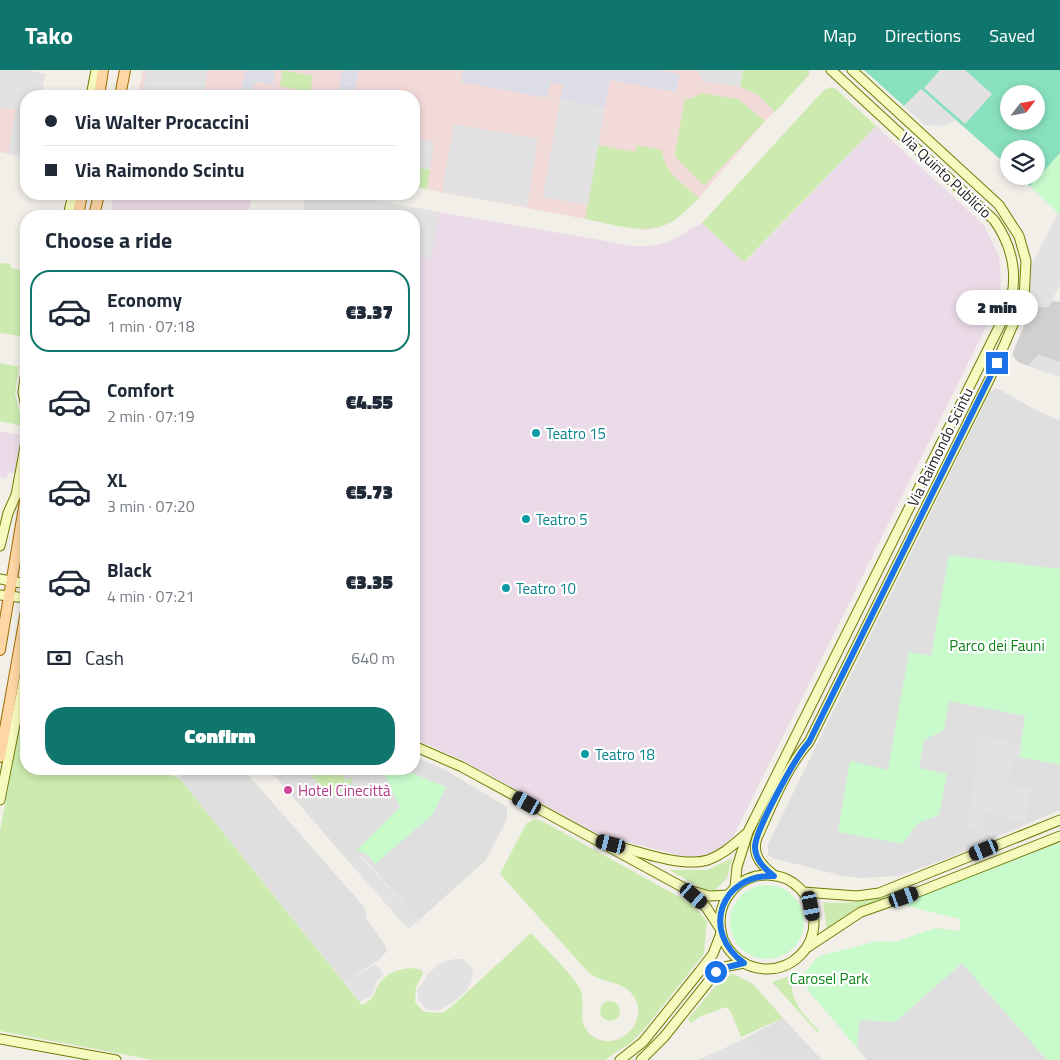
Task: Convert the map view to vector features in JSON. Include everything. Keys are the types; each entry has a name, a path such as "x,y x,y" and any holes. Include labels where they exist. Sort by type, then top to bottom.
{"main road":[{"path":"100,90 103,70"},
{"path":"121,90 125,70"},
{"path":"0,650 4,595 11,580 20,504"},
{"path":"0,757 20,645"}],"street":[{"path":"92,90 96,70"},
{"name":"Via Quinto Publicio","path":"831,70 987,213 1003,234 1012,259 1013,292 1006,313 983,359"},
{"name":"Via Quinto Publicio","path":"852,70 994,200 1020,236 1026,267 1024,299 997,363"},
{"name":"Via Raimondo Scintu","path":"732,891 748,832 983,359"},
{"name":"Via Raimondo Scintu","path":"774,876 756,856 755,845 759,834 801,751 809,742 997,363"},
{"path":"0,546 8,513 20,496"},
{"path":"0,578 20,582"},
{"path":"4,595 20,597"},
{"path":"0,800 20,699"},
{"path":"420,749 462,767 686,889 706,896 732,891 752,877 774,876 790,882 804,892 811,906 814,920 813,934 807,947 797,959 783,967 767,969 744,963 729,950 706,907 686,889"},
{"path":"804,892 857,896 878,893 1060,820"},
{"path":"596,841 666,858 696,862 709,860 722,854 748,832"},
{"path":"807,947 861,912 918,892 1060,836"},
{"path":"620,1060 643,1042 713,954 721,932 721,912 732,891"},
{"path":"641,1060 664,1037 716,972 744,963"},
{"path":"0,1039 116,1060"}],"shaded area":[{"path":"0,70 25,70 45,74 42,90 20,90 20,156 0,152"},
{"path":"0,70 25,70 45,74 42,90 20,90 20,156 8,154 16,110 0,107"},
{"path":"143,70 809,70 809,75 765,121 699,198 675,220 660,227 645,230 420,188 420,90 138,90"},
{"path":"146,70 208,70 205,90 143,90"},
{"path":"246,70 275,70 273,85 256,82 252,90 242,90"},
{"path":"342,70 359,70 355,90 339,90"},
{"path":"463,70 659,70 680,74 676,92 610,80 605,107 560,99 563,85 551,82 547,98 461,82"},
{"path":"696,70 743,70 740,87 702,81 702,77"},
{"path":"940,70 965,70 992,94 965,124 924,88"},
{"path":"921,89 956,120 943,126 925,125 904,106"},
{"path":"560,99 605,107 588,205 543,197"},
{"path":"454,124 538,139 527,207 442,192"},
{"path":"876,126 984,225 999,256 1000,294 991,317 733,837 719,849 706,856 686,857 599,835 458,758 420,742 420,256 431,257 439,212 634,246 652,246 669,242 702,223 745,262"},
{"path":"420,139 434,142 430,170 420,168"},
{"path":"113,200 251,200 249,210 111,210"},
{"path":"305,200 375,200 439,212 431,258 420,256 420,210 303,210"},
{"path":"1058,213 1060,215 1060,284 1049,307 1032,306 1028,303 1031,266"},
{"path":"1052,301 1060,302 1060,362 1038,355 1028,366 1018,362 1013,356 1013,352 1032,306 1049,307"},
{"path":"1038,355 1060,362 1060,377 1028,366"},
{"path":"997,388 1060,421 1060,810 943,860 898,876 861,878 843,876 772,858 768,854 768,844 990,392"},
{"path":"0,431 20,435 14,473 8,473 7,479 0,477"},
{"path":"978,736 1021,744 1019,757 1013,756 1008,785 1031,789 1025,822 985,813 982,831 965,829 973,792"},
{"path":"420,759 447,771 507,807 507,819 486,860 419,920 363,857 360,856 349,862 274,775 420,775"},
{"path":"181,775 248,775 365,908 366,918 386,947 386,952 379,960 344,982 180,779"},
{"path":"360,856 419,920 408,929 349,862"},
{"path":"454,959 462,959 471,966 473,972 471,982 466,991 451,1004 439,1010 427,1010 418,999 418,990 428,974 439,964"},
{"path":"962,963 1047,1060 867,1060 857,1048 859,1023 863,1020 895,1022"},
{"path":"376,964 384,976 378,979 371,996 360,1002 344,982"},
{"path":"783,1018 822,1060 765,1060 746,1038"},
{"path":"746,1038 765,1060 698,1060"}],"green space":[{"path":"283,70 313,76 310,90 280,86"},
{"path":"743,70 809,70 809,75 775,112 757,94 740,87"},
{"path":"864,70 1060,70 1060,153 1045,170 1045,140 1000,140 1000,159 922,90 904,106"},
{"path":"831,87 836,89 876,126 744,262 702,223 824,90"},
{"path":"701,93 738,99 765,121 704,186 676,158 675,153 685,99 693,98"},
{"path":"598,145 635,152 636,145 662,150 663,158 670,171 699,198 676,219 666,225 655,228 632,228 585,219"},
{"path":"1060,153 1060,215 1030,186 1045,185 1045,170"},
{"path":"420,168 430,170 427,189 420,187"},
{"path":"0,263 11,264 11,268 20,270 20,336 0,333"},
{"path":"0,363 19,367 15,394 20,414 20,425 0,421"},
{"name":"Parco dei Fauni","path":"949,555 1060,569 1060,765 1019,757 1025,716 949,701 944,730 924,740 919,768 947,774 939,815 918,823 903,844 838,832 850,761 888,770 909,652 931,656"},
{"path":"20,725 20,775 171,775 180,779 362,1005 371,998 379,984 387,976 410,968 421,970 423,974 416,987 415,1002 424,1012 442,1013 450,1008 531,933 564,967 579,987 582,999 583,1023 590,1034 600,1040 611,1041 621,1038 629,1032 638,1014 637,1003 631,993 622,986 599,979 588,972 500,874 526,824 534,819 544,822 692,904 707,921 704,954 632,1042 605,1060 153,1060 0,1031 0,831"},
{"path":"310,775 343,775 346,781 351,778 353,782 330,797"},
{"path":"385,775 417,775 446,787 432,815 375,864 368,855 357,850 400,807"},
{"name":"Carosel Park","path":"1060,842 1060,1060 1047,1060 962,963 895,1022 863,1020 859,1023 857,1048 807,989 805,973 816,958 877,941 895,942 936,928 960,931 960,919 899,904"},
{"path":"732,858 727,878 714,891 704,889 669,870 707,870"},
{"path":"774,885 794,895 802,908 804,922 802,936 794,949 781,957 760,959 740,949 732,936 730,915 740,895 753,887"},
{"path":"898,890 899,893 858,907 827,930 823,902 843,903 861,901 880,897"},
{"path":"733,974 753,984 783,1018 741,1037 730,1010 726,1007 699,1017 691,1023 688,1019 723,977"},
{"path":"793,975 792,992 798,1006 819,1031 819,1034 772,982"},
{"path":"610,1001 617,1004 620,1011 617,1018 610,1021 603,1018 600,1011 603,1004"}],"place":[{"name":"Teatro 15","path":"536,433"},
{"name":"Teatro 5","path":"526,519"},
{"name":"Teatro 10","path":"506,588"},
{"name":"Teatro 18","path":"585,754"},
{"name":"Hotel Cinecittà","path":"288,790"}],"route":[{"path":"716,972 744,963 729,950 721,933 721,912 724,904 735,888 752,877 762,875 774,876 756,856 755,845 759,834 801,751 809,742 860,635 997,363"}]}
